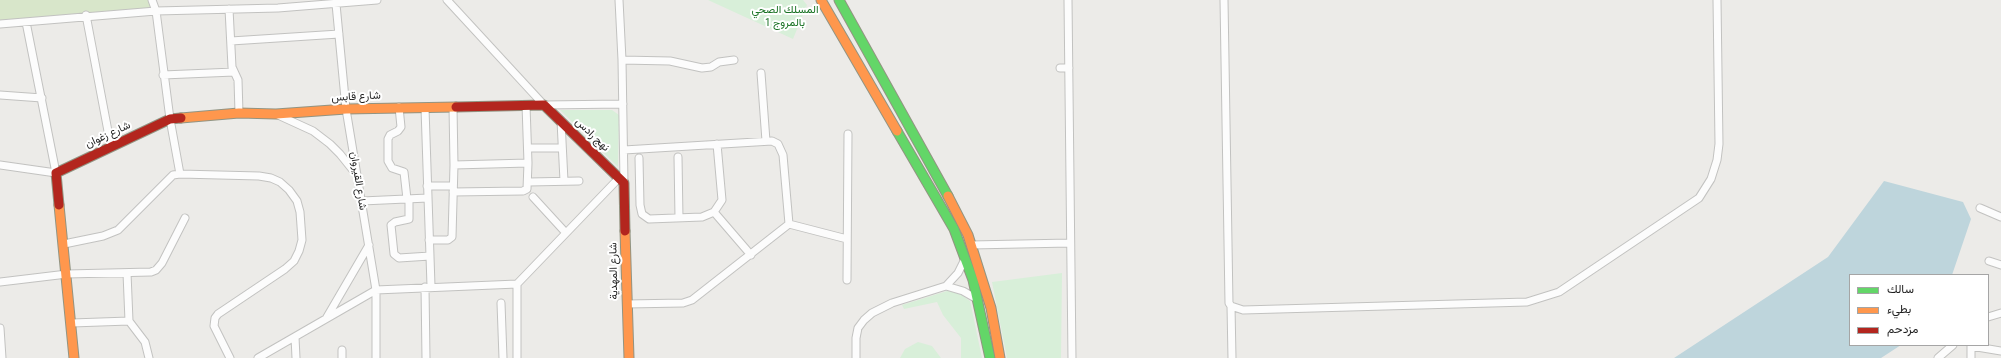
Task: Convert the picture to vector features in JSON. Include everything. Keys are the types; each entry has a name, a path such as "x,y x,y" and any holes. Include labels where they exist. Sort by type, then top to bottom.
{"main road":[{"path":"821,0 954,229 966,257 978,299 990,358"},
{"path":"838,0 934,168 972,245 991,308 1000,358"},
{"name":"شارع قابس","path":"170,119 239,113 276,114 400,107 425,108 544,105"},
{"name":"نهج رادس","path":"544,105 622,180"},
{"name":"شارع زغوان","path":"56,173 170,119"},
{"path":"56,173 72,323 74,358"},
{"name":"شارع المهدية","path":"622,180 629,358"}],"street":[{"path":"152,0 156,11 163,75 180,174"},
{"path":"0,24 86,15 336,4 377,0"},
{"path":"447,0 544,105 623,104"},
{"path":"517,358 517,284 566,233 622,180 624,150 619,0"},
{"path":"1068,0 1072,358"},
{"path":"1224,0 1228,296 1231,306 1232,358"},
{"path":"1231,306 1244,310 1484,304 1527,302 1559,292 1699,198 1711,179 1717,160 1719,144 1717,0"},
{"name":"شارع القيروان","path":"336,4 346,109 376,290 376,358"},
{"path":"229,9 234,72 238,80 239,113"},
{"path":"86,15 110,147"},
{"path":"0,165 56,173 26,22"},
{"path":"231,41 339,34"},
{"path":"622,60 670,61 702,68 711,67 719,62 734,60"},
{"path":"1060,68 1069,68"},
{"path":"163,75 234,72"},
{"path":"761,73 766,141"},
{"path":"0,95 42,98"},
{"path":"427,186 453,189 523,191 527,189 529,182 526,105"},
{"path":"400,107 401,127 398,131 390,135 388,139 388,161 392,168 404,172 409,219 395,222 391,226 394,254 399,258 430,256"},
{"path":"429,240 448,240 452,237 454,166 453,107"},
{"path":"425,108 430,256 426,358"},
{"path":"276,114 295,121 313,131 330,144 358,177"},
{"path":"561,121 564,181"},
{"path":"847,280 848,134"},
{"path":"624,150 766,141 778,144 782,149 789,224"},
{"path":"639,158 640,205 642,214 650,219 702,217 714,212 720,205 722,196 717,144"},
{"path":"528,148 562,148"},
{"path":"678,157 679,218"},
{"path":"454,166 528,163"},
{"path":"64,244 103,236 118,230 166,180 180,174 259,176 271,178 280,182 289,190 297,201 300,212 302,240 294,261 264,284 218,314 215,318 214,326 230,358"},
{"path":"529,182 579,181"},
{"path":"533,197 566,233"},
{"path":"362,201 428,198"},
{"path":"1980,208 2001,217"},
{"path":"714,212 751,255"},
{"path":"0,282 67,274 127,273 156,270 162,263 185,218"},
{"path":"789,224 847,238"},
{"path":"627,304 684,303 692,300 789,224"},
{"path":"972,245 1070,243"},
{"path":"326,319 369,245"},
{"path":"856,358 856,338 858,328 872,313 892,303 946,286 958,273 966,257"},
{"path":"1989,261 2001,265"},
{"path":"127,273 129,321 145,342 149,358"},
{"path":"258,358 376,290 517,284"},
{"path":"946,286 963,291 978,299"},
{"path":"501,303 503,358"},
{"path":"1989,317 2001,314"},
{"path":"72,323 129,321"},
{"path":"0,328 2,358"},
{"path":"295,337 296,358"},
{"path":"1938,358 1952,346"},
{"path":"1971,346 1971,358"},
{"path":"1976,346 2001,351"}],"green space":[{"path":"0,0 151,0 154,9 0,24"},
{"name":"المسلك الصحي بالمروج 1","path":"708,0 803,0 807,5 793,39"},
{"path":"560,110 612,110 619,115 618,167"},
{"path":"1062,273 1061,358 1007,358 992,282"},
{"path":"947,291 957,292 970,301 982,358 961,358 961,338 943,315 937,302 904,309 902,305"},
{"path":"918,342 932,346 941,358 900,358 905,349"}],"water":[{"path":"1884,181 1963,202 1971,219 1952,274 1849,274 1849,346 1899,346 1881,358 1674,358 1828,257"}],"traffic: fast":[{"path":"839,0 948,196"},
{"path":"897,131 954,229 973,280 990,358"}],"traffic: slow":[{"path":"821,0 897,131"},
{"path":"181,118 239,113 276,114 346,109 456,107"},
{"path":"948,196 968,235 991,308 1000,358"},
{"path":"59,205 74,358"},
{"path":"625,231 629,358"}],"traffic: jam":[{"path":"456,107 544,105 624,183 625,231"},
{"path":"59,205 56,173 170,119 181,118"}]}
